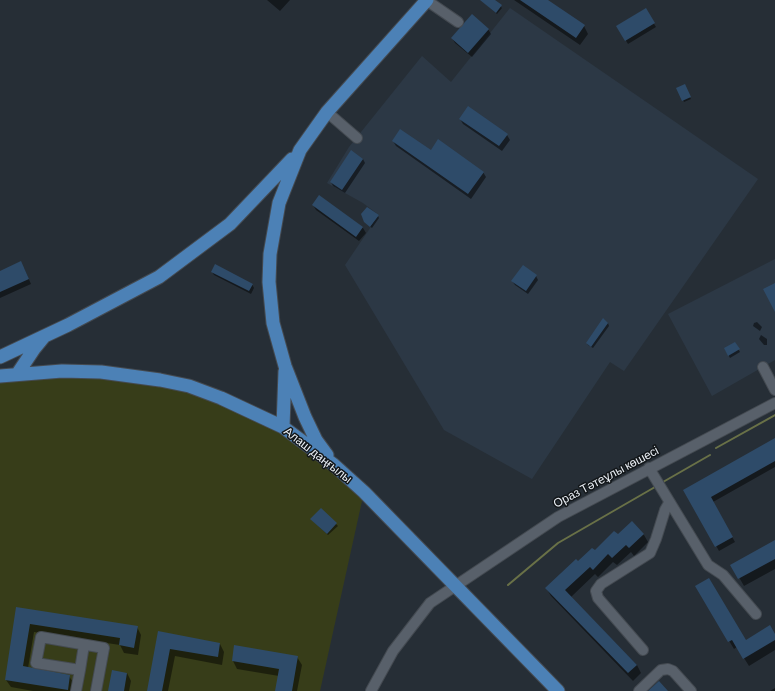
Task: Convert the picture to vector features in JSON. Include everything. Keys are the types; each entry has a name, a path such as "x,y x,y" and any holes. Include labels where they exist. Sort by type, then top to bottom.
{"main road":[{"path":"0,357 159,277 176,266 230,224 300,150 327,112 427,0"},
{"path":"300,150 279,202 270,254 270,305 273,323 285,366 311,428 334,464"},
{"path":"18,373 34,349 46,335"},
{"path":"283,427 285,366"},
{"name":"Алаш даңғылы","path":"0,376 18,373 62,371 101,372 160,380 189,386 221,398 283,427 334,464 364,492 558,691"}],"street":[{"path":"427,0 458,22"},
{"path":"327,112 357,138"},
{"path":"763,367 775,390"},
{"name":"Ораз Тәтеұлы көшесі","path":"370,691 393,651 430,603 558,517 775,403"},
{"path":"649,468 708,565 723,575 756,614"},
{"path":"643,650 598,598 596,591 601,584 650,553 665,510 669,503"},
{"path":"80,670 36,663 41,637 104,648 96,691"},
{"path":"76,691 84,645"},
{"path":"639,691 661,670 668,669 674,671 691,691"}],"shaded area":[{"path":"510,8 758,179 624,371 610,362 532,479 444,430 345,265 379,215 363,203 327,183 349,147 422,56 451,82"},
{"path":"775,259 775,360 712,396 668,314"}],"green space":[{"path":"0,376 136,376 251,411 364,492 320,691 0,691"}],"building":[{"path":"480,0 495,0 502,5 496,13"},
{"path":"520,0 548,0 585,25 576,38"},
{"path":"646,8 655,23 625,41 616,26"},
{"path":"472,14 489,29 468,53 451,38"},
{"path":"685,84 691,97 682,101 676,88"},
{"path":"468,106 508,134 499,146 459,119"},
{"path":"400,129 431,150 438,139 484,172 468,194 392,141"},
{"path":"351,150 363,159 342,190 330,182"},
{"path":"319,195 363,227 356,237 312,205"},
{"path":"367,207 379,215 370,227 364,222 361,214"},
{"path":"21,261 29,279 0,292 0,271"},
{"path":"215,264 253,284 249,291 211,272"},
{"path":"523,265 537,275 526,291 511,281"},
{"path":"775,283 775,312 763,289"},
{"path":"603,318 608,323 591,347 586,343"},
{"path":"735,342 740,349 728,356 724,348"},
{"path":"775,438 775,461 711,497 733,537 715,547 683,490"},
{"path":"321,508 337,523 327,534 310,519"},
{"path":"632,521 644,534 629,548 626,545 612,558 608,554 593,570 590,567 565,590 637,665 628,673 545,588 576,559 578,561 592,548 595,550 614,531 618,534"},
{"path":"775,540 775,559 738,579 730,565"},
{"path":"709,578 746,640 770,625 775,634 775,640 743,659 732,640 728,642 695,586"},
{"path":"16,607 138,626 134,648 119,645 120,638 30,624 23,666 70,675 68,690 5,680"},
{"path":"158,631 220,643 218,657 170,649 162,691 147,691"},
{"path":"234,645 298,656 292,691 275,691 279,669 232,661"},
{"path":"112,670 127,673 124,691 108,691"},
{"path":"659,681 668,691 648,691"}],"waterway":[{"path":"716,448 775,415"},
{"path":"663,482 710,455"},
{"path":"508,585 558,543 655,487"}]}
